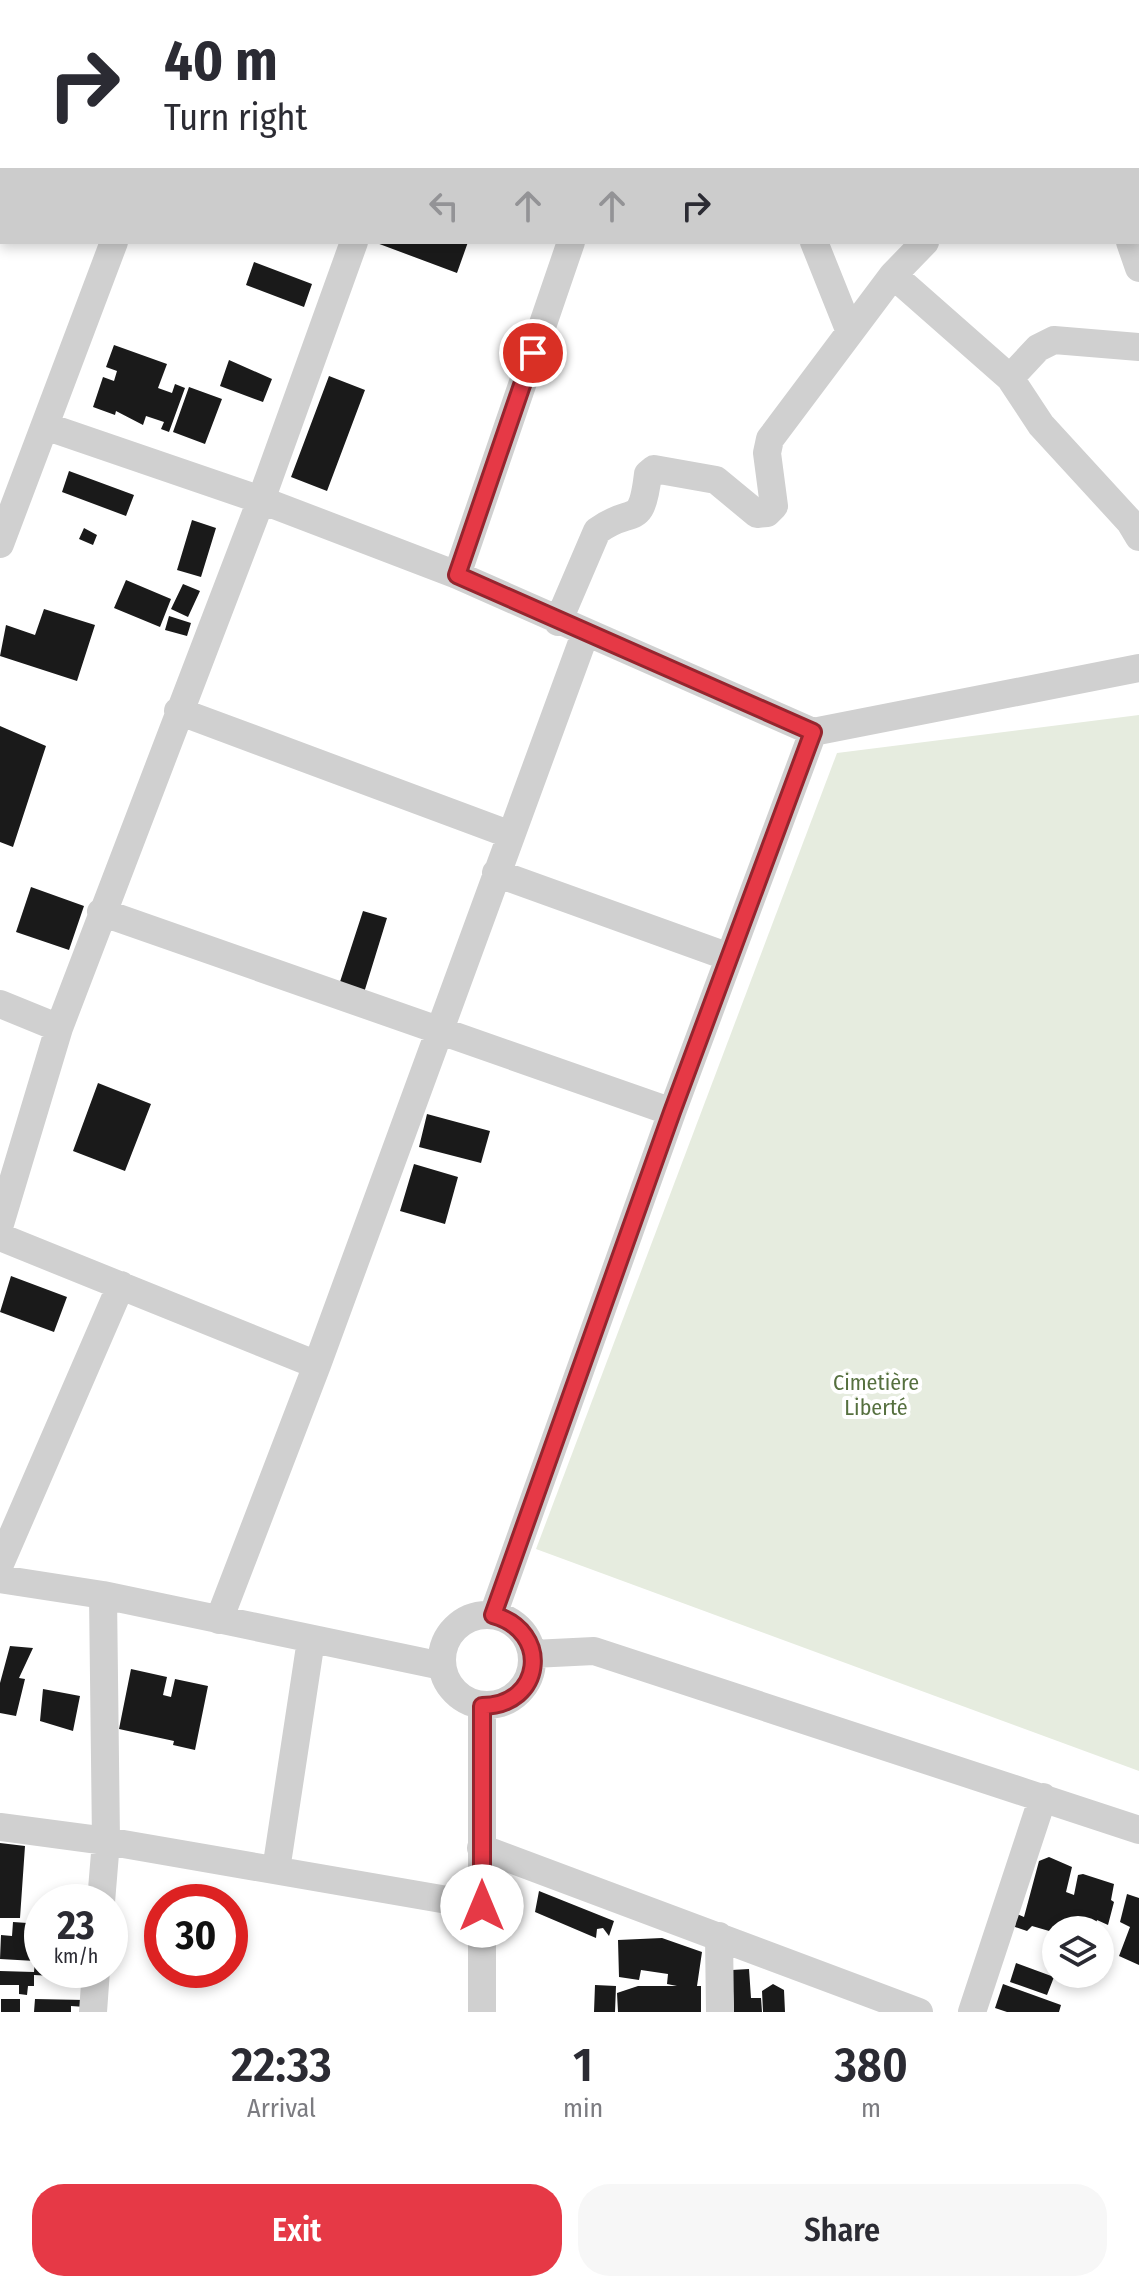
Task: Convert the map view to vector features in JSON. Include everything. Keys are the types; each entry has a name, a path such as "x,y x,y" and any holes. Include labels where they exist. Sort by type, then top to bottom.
{"street":[{"path":"0,544 113,244"},
{"path":"0,1224 59,1028 261,500 353,244"},
{"path":"457,575 570,244"},
{"path":"815,244 850,332"},
{"path":"558,622 597,531 607,524 638,514 644,506 648,474 654,469 716,480 757,514 767,513 774,506 767,453 770,439 893,275 923,244"},
{"path":"1131,244 1139,268"},
{"path":"893,275 1010,378 1041,425 1130,522 1139,537"},
{"path":"1010,378 1038,348 1054,340 1139,347"},
{"path":"45,426 261,500 457,575 813,732 1139,668"},
{"path":"219,1620 317,1365 585,634"},
{"path":"178,711 511,835"},
{"path":"493,1615 672,1112 813,732"},
{"path":"496,873 729,957"},
{"path":"101,912 672,1112"},
{"path":"0,1004 59,1028"},
{"path":"0,1237 317,1365"},
{"path":"0,1564 121,1285"},
{"path":"0,1579 103,1595 442,1666"},
{"path":"102,1884 106,1841 103,1595"},
{"path":"493,1615 505,1618 524,1632 533,1654 530,1678 524,1688 505,1702 482,1706 470,1702 451,1688 442,1666 445,1643 451,1632 470,1618 493,1615"},
{"path":"276,1870 311,1640"},
{"path":"533,1654 594,1651 1139,1830"},
{"path":"482,1706 482,2012"},
{"path":"972,2012 1043,1797"},
{"path":"0,1827 106,1841 482,1906"},
{"path":"481,1848 919,2012"},
{"path":"719,1936 720,2012"},
{"path":"93,2012 95,1988"}],"green space":[{"name":"Cimetière Liberté","path":"1139,715 1139,1771 536,1549 837,753"}],"building":[{"path":"379,244 467,244 457,273"},
{"path":"254,262 312,284 304,307 246,285"},
{"path":"114,345 167,364 158,388 172,393 175,384 185,388 169,432 161,429 164,422 146,416 143,425 116,411 115,415 93,407 103,377 114,381 117,371 106,367"},
{"path":"229,360 272,379 263,402 220,386"},
{"path":"329,376 365,390 327,491 291,477"},
{"path":"189,387 222,399 205,444 173,432"},
{"path":"69,471 134,495 126,516 62,492"},
{"path":"192,520 216,528 201,577 177,570"},
{"path":"84,528 97,535 93,545 79,539"},
{"path":"126,580 171,599 160,627 114,608"},
{"path":"183,584 200,591 188,617 171,609"},
{"path":"44,609 95,625 77,681 0,656 6,625 35,635"},
{"path":"169,616 191,623 187,636 165,630"},
{"path":"0,726 46,746 13,847 0,842"},
{"path":"31,887 84,906 69,950 16,932"},
{"path":"363,911 387,918 363,996 338,988"},
{"path":"98,1083 151,1104 125,1171 73,1151"},
{"path":"427,1114 490,1131 481,1163 419,1147"},
{"path":"414,1164 458,1177 445,1224 400,1211"},
{"path":"11,1276 67,1297 54,1332 0,1312"},
{"path":"10,1646 33,1648 19,1678 25,1679 16,1716 0,1713 0,1683"},
{"path":"131,1669 167,1677 163,1695 171,1697 175,1679 208,1686 195,1750 173,1745 174,1741 119,1729"},
{"path":"43,1689 80,1696 73,1731 40,1721"},
{"path":"0,1843 25,1846 20,1918 0,1918"},
{"path":"1049,1857 1072,1867 1066,1892 1074,1895 1078,1875 1114,1884 1110,1916 1042,1916 1042,1929 1032,1926 1027,1931 1015,1927 1017,1914 1024,1917 1039,1861"},
{"path":"539,1891 614,1921 609,1936 603,1928 597,1929 596,1938 535,1912"},
{"path":"1127,1894 1139,1898 1139,1965 1119,1956 1130,1927 1120,1922"},
{"path":"13,1922 24,1923 24,1960 0,1959 1,1935 12,1936"},
{"path":"662,1938 702,1952 697,1986 701,1986 701,2012 618,2012 617,1993 638,1986 677,1986 667,1984 668,1974 641,1970 639,1980 619,1977 618,1940"},
{"path":"1016,1963 1042,1973 1042,1988 1050,1988 1047,1995 1010,1982"},
{"path":"749,1969 751,1998 761,1998 762,2012 734,2012 732,1970"},
{"path":"0,1971 24,1972 27,1995 19,1994 19,1985 0,1985"},
{"path":"773,1984 784,1990 785,2012 763,2012 762,1991"},
{"path":"1003,1984 1061,2005 1059,2012 1007,2012 995,2008"},
{"path":"595,1985 616,1986 615,2012 594,2012"},
{"path":"1,1999 20,1999 20,2012 1,2012"},
{"path":"35,1999 85,2000 85,2007 71,2006 71,2012 34,2012"}],"route":[{"path":"482,1906 482,1706 505,1702 524,1688 530,1678 533,1654 524,1632 505,1618 493,1615 672,1112 813,732 457,575 533,353"}]}
